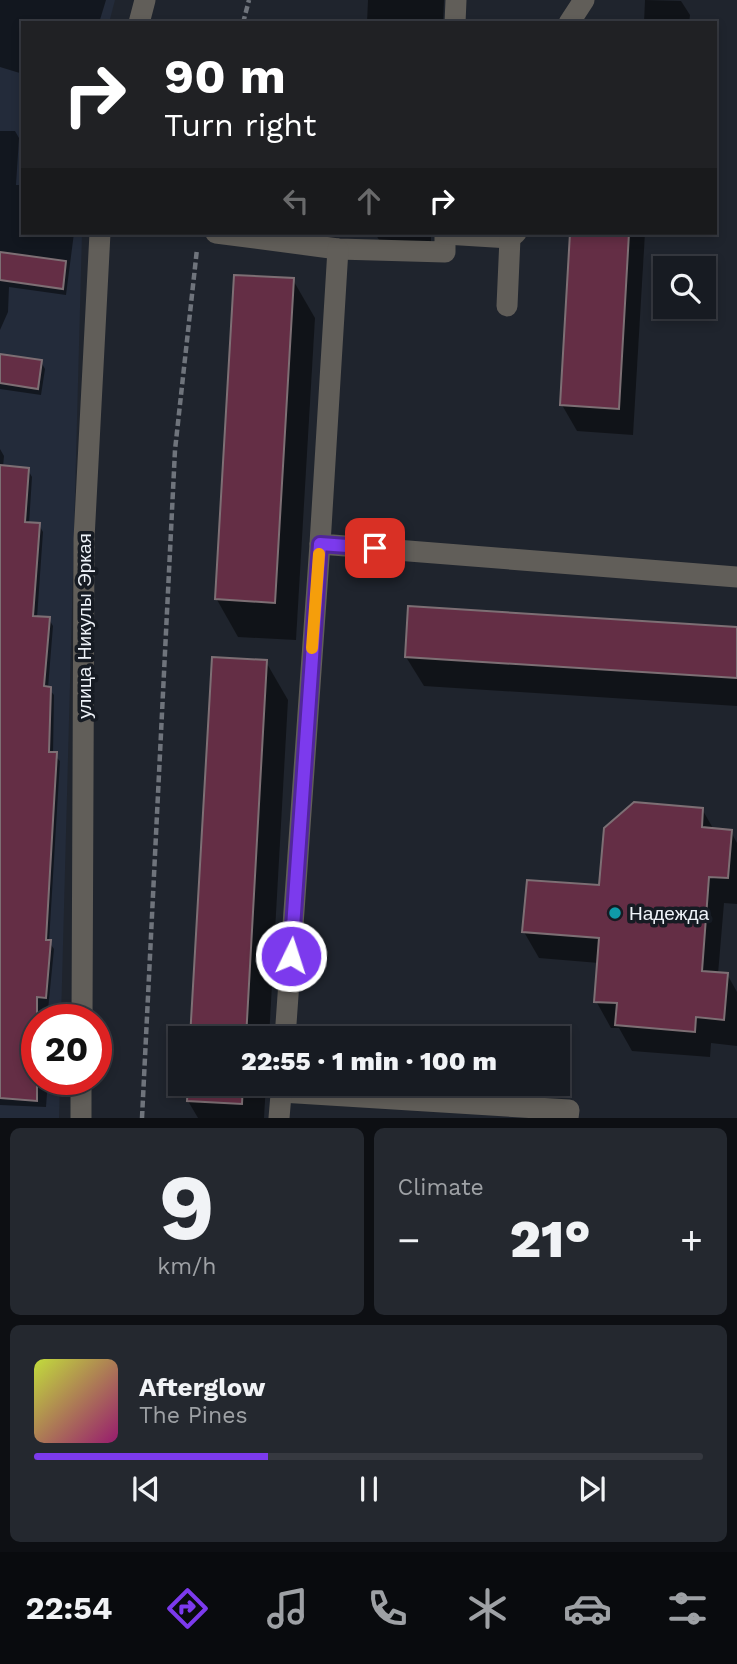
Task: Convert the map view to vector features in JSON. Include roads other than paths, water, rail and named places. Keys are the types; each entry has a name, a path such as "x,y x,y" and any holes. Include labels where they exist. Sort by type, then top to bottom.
{"street":[{"path":"140,21 145,0"},
{"path":"455,21 456,0"},
{"path":"570,21 584,0"},
{"name":"улица Никулы Эркая","path":"82,1004 84,539 100,235"},
{"path":"231,235 338,249 444,252 445,235"},
{"path":"507,306 513,235"},
{"path":"286,1026 338,249"},
{"path":"320,544 737,577"},
{"path":"81,1095 81,1118"},
{"path":"279,1118 281,1096"},
{"path":"386,1096 569,1110 568,1118"}],"place":[{"name":"Надежда","path":"615,913"}]}
